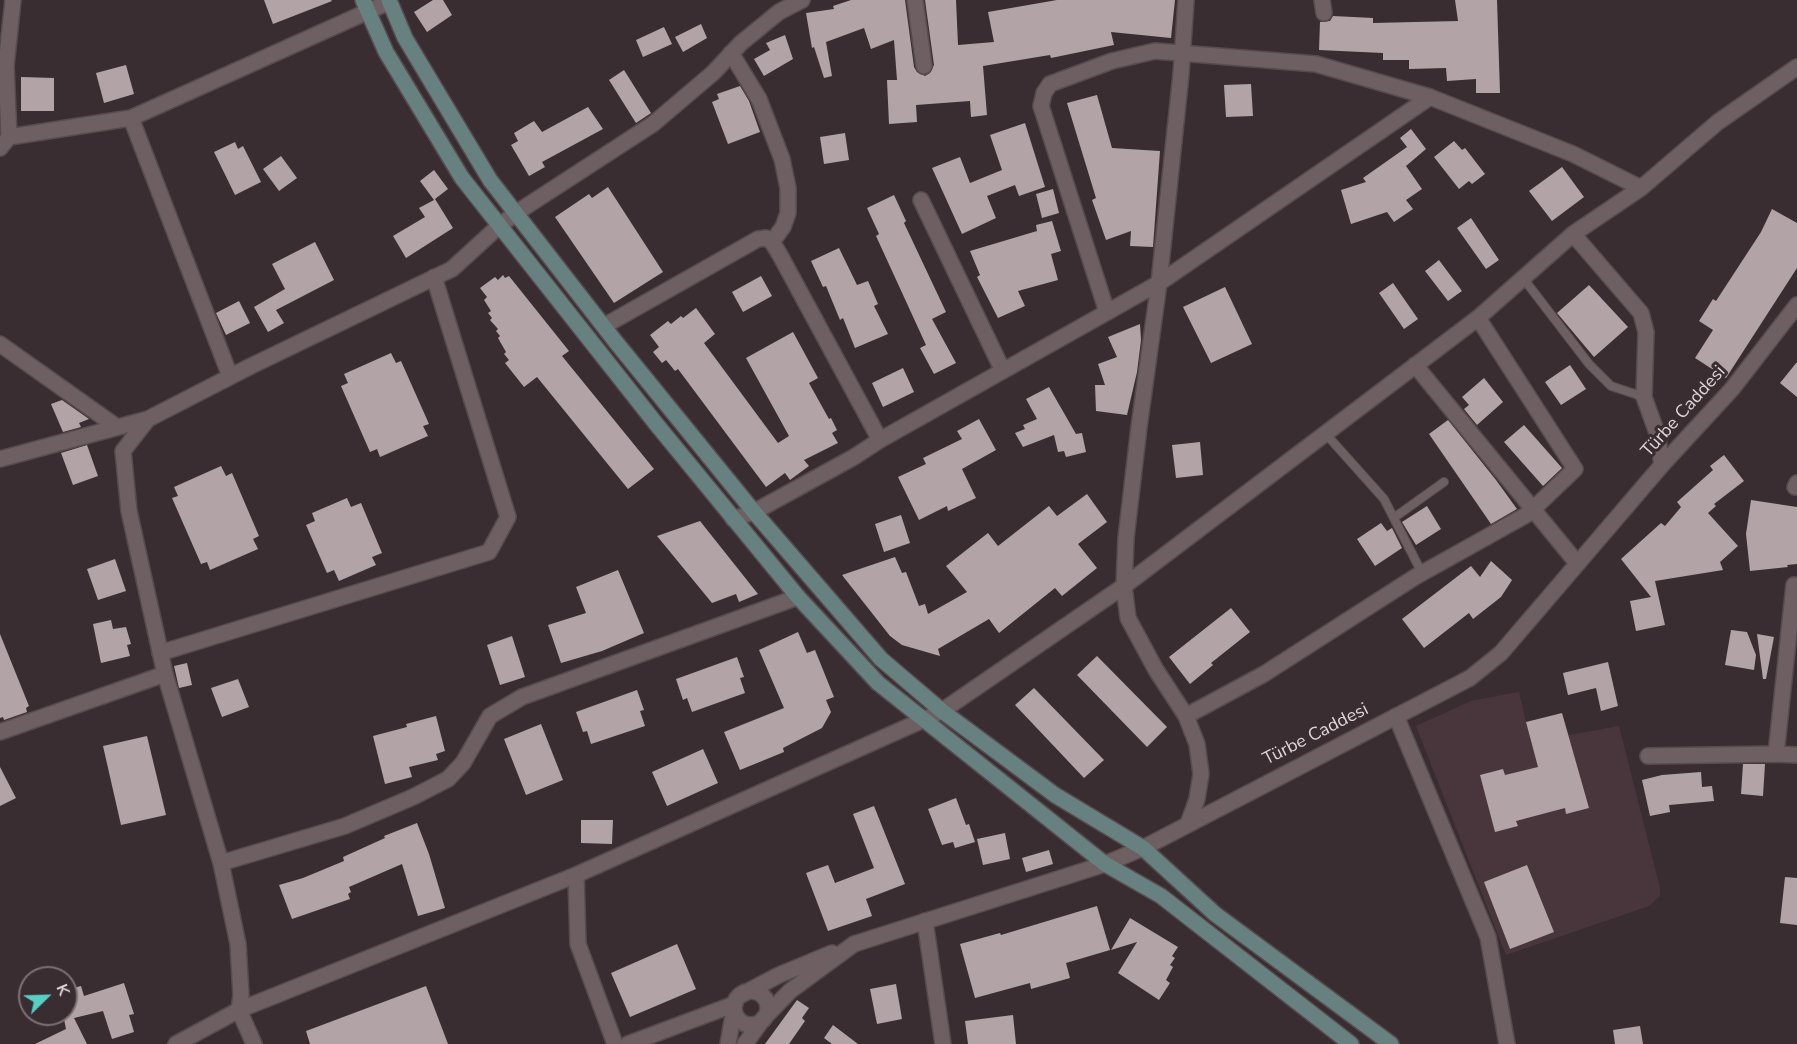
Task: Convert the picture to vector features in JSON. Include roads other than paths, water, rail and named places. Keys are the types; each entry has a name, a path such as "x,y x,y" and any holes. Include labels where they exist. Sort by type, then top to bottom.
{"main road":[{"path":"389,1 405,38 490,180 754,512 881,660 942,711 1055,795 1143,848 1215,914 1391,1044"},
{"path":"366,6 386,52 424,119 462,178 798,597 878,683 1105,864 1161,896 1351,1044"}],"street":[{"path":"13,0 6,66 5,143 132,118 366,6 389,1"},
{"path":"0,459 148,418 452,269 516,213 653,124 779,12 802,0"},
{"path":"915,0 924,66"},
{"path":"1186,0 1159,283 1126,538 1124,586 1128,618 1156,670 1186,716 1197,744 1201,774 1197,799 1188,824"},
{"path":"1107,312 1041,106 1044,93 1050,84 1112,61 1155,51 1316,64 1430,97 1573,154 1641,188"},
{"path":"731,53 759,99 784,169 788,188 788,213 783,227 772,242"},
{"path":"176,1044 239,1010 576,875 942,711 1124,586 1478,318 1573,234 1641,188 1718,122 1797,67"},
{"path":"734,519 754,512 854,457 880,440 1159,283 1430,97"},
{"path":"132,118 230,376"},
{"path":"921,200 1004,371"},
{"path":"1573,234 1641,313 1646,332 1644,397 1657,433 1662,465"},
{"path":"604,326 758,239 766,238 772,242 880,440"},
{"path":"160,653 489,552 508,517 434,277"},
{"name":"Türbe Caddesi","path":"745,1044 763,1019 803,980 854,944 1105,864 1143,848 1470,678 1501,652 1662,465 1792,321 1797,305"},
{"path":"1186,716 1264,674 1422,573 1528,514 1575,469 1478,318"},
{"path":"0,344 117,427"},
{"path":"1415,365 1577,563"},
{"path":"148,418 123,451 129,511 165,674 221,863 238,944 241,994 239,1010 254,1044"},
{"path":"1776,754 1794,585"},
{"path":"221,863 345,826 413,797 448,779 463,763 490,716 522,697 798,597"},
{"path":"0,732 165,674"},
{"path":"1396,716 1488,937 1507,1044"},
{"path":"1648,756 1797,755"},
{"path":"576,875 578,944 615,1044"},
{"path":"925,921 943,1044"},
{"path":"628,1044 736,1003 779,975 854,944"},
{"path":"728,1044 736,1003 745,992 756,992 765,999 767,1009 763,1019 754,1024 743,1023 738,1020 736,1003"}],"lane":[{"path":"1523,278 1589,364 1611,386 1644,397"},
{"path":"1325,433 1384,499 1422,573"},
{"path":"1395,517 1444,482"}]}
